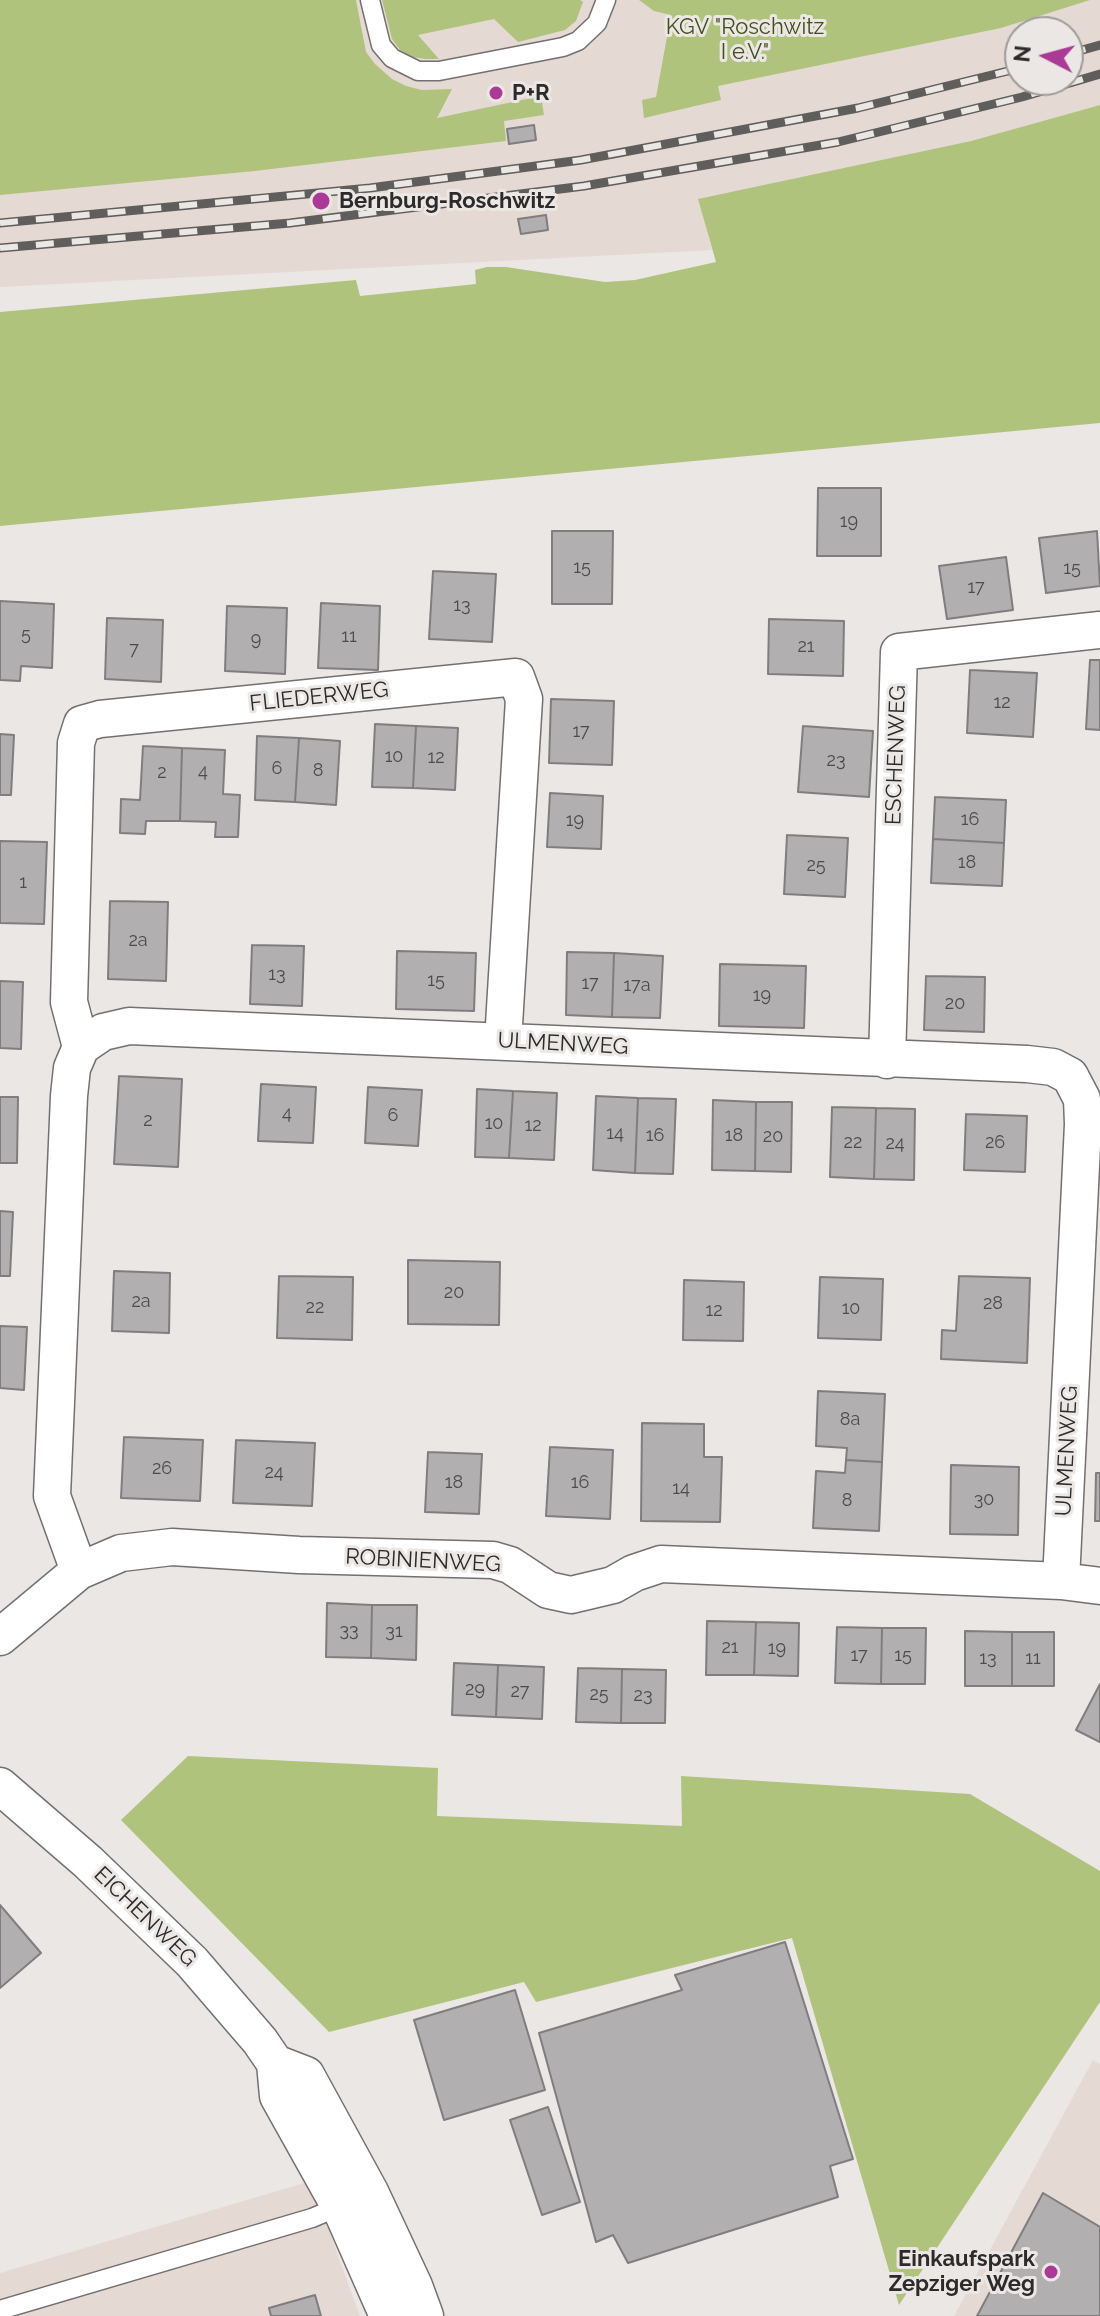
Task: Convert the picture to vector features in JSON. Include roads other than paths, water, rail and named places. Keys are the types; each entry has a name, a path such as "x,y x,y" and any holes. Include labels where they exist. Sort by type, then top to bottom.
{"street":[{"name":"ESCHENWEG","path":"887,1060 899,652 1100,630"},
{"name":"FLIEDERWEG","path":"81,1047 69,1002 76,743 82,724 100,719 516,677 524,699 503,1041"},
{"name":"ULMENWEG","path":"81,1047 103,1032 129,1026 1027,1064 1085,1074 1061,1581"},
{"path":"79,1571 52,1496 69,1096 72,1068 81,1047"},
{"name":"ROBINIENWEG","path":"0,1637 79,1571 121,1553 172,1547 299,1555 493,1560 510,1565 548,1590 571,1595 613,1585 634,1573 661,1564 1061,1581 1100,1586"},
{"name":"EICHENWEG","path":"0,1786 88,1862 192,1962 260,2041 275,2063 278,2096 414,2286 425,2316"},
{"name":"EICHENWEG","path":"355,2200 388,2316"}],"lane":[{"path":"370,0 381,45 392,58 418,71 439,71 570,44 597,23 606,0"},
{"path":"0,2310 312,2218 355,2200"}],"railway":[{"path":"1084,50 1100,45"},
{"path":"0,223 370,188 581,160 858,108 1004,72"},
{"path":"0,248 290,223 584,186 838,142 1022,97 1100,74"}],"place":[{"name":"P+R","path":"496,93"},
{"name":"Bernburg-Roschwitz","path":"321,201"},
{"name":"Einkaufspark Zepziger Weg","path":"1051,2272"}],"park label":[{"name":"KGV \"Roschwitz I e.V.\"","path":"745,40"}]}
